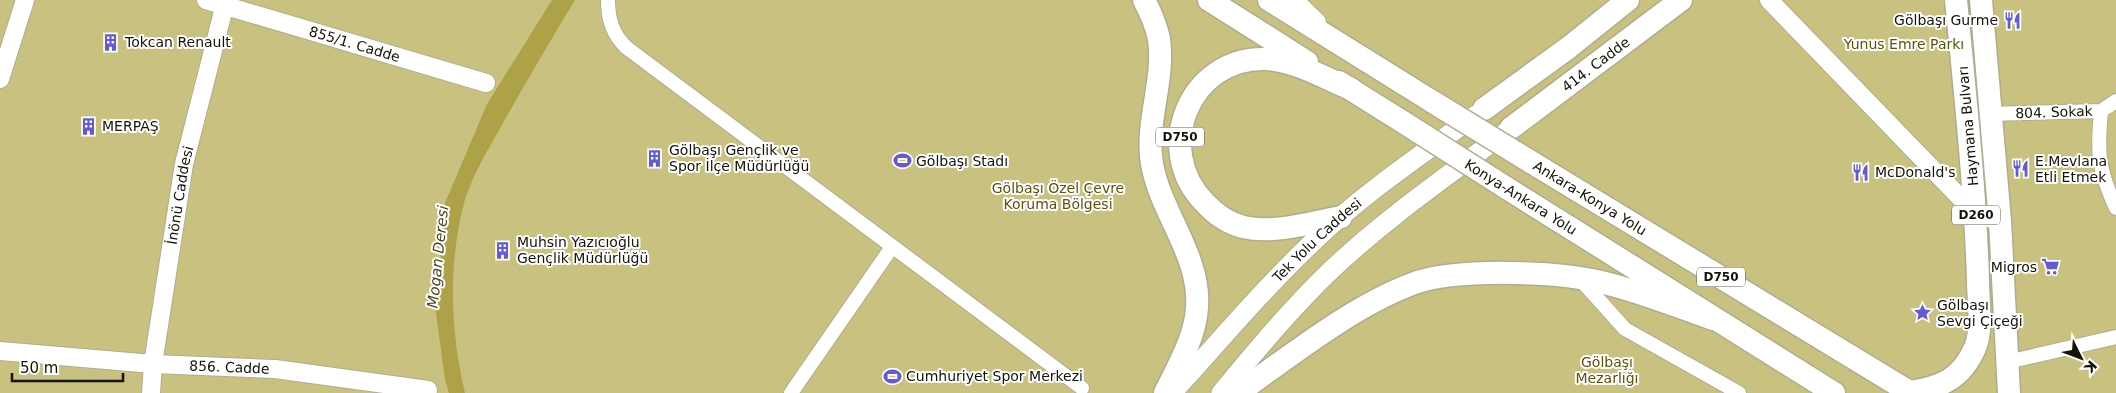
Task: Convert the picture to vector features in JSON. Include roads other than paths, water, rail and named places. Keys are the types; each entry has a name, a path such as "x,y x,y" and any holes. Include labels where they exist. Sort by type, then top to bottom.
{"highway":[{"name":"D750","path":"1144,0 1154,19 1159,40 1159,66 1150,124 1153,167 1163,203 1184,244 1197,286 1197,309 1194,328 1165,393"},
{"name":"Konya-Ankara Yolu","path":"1209,0 1833,393"},
{"name":"Ankara-Konya Yolu","path":"1269,0 1911,393"},
{"path":"1484,109 1568,48 1628,0"},
{"name":"414. Cadde","path":"1512,128 1681,0"},
{"name":"Haymana Bulvarı","path":"1911,393 1946,383 1963,367 1976,346 1978,305 1976,214 1956,0"},
{"name":"Haymana Bulvarı","path":"1985,0 1989,114 2000,221 2009,393"},
{"name":"D750","path":"1340,218 1256,230 1226,221 1202,201 1186,178 1181,163 1180,143 1184,113 1192,98 1203,84 1216,73 1232,65 1265,59 1286,62 1351,89"},
{"path":"1238,393 1367,306 1413,283 1438,277 1497,274 1600,282 1713,319"}],"main road":[{"name":"Tek Yolu Caddesi","path":"1172,393 1273,282 1340,218 1387,180 1484,109"},
{"path":"1221,393 1280,322 1327,274 1378,228 1512,128"}],"street":[{"path":"0,79 25,0"},
{"name":"855/1. Cadde","path":"206,0 225,3 486,83"},
{"path":"608,0 611,24 617,38 627,48 1082,388"},
{"path":"1294,0 1342,46"},
{"path":"1769,0 1976,214 2000,221"},
{"name":"İnönü Caddesi","path":"151,393 153,364 184,164 225,3"},
{"name":"804. Sokak","path":"1989,114 2101,111 2116,100"},
{"path":"2101,111 2099,159 2103,179 2116,208"},
{"path":"791,393 892,247"},
{"path":"1580,279 1625,330 1739,393"},
{"path":"2007,362 2116,337"},
{"name":"856. Cadde","path":"0,351 153,364 276,369 428,390"}],"place":[{"name":"Gölbaşı Gurme","path":"2012,20"},
{"name":"Tokcan Renault","path":"111,42"},
{"name":"MERPAŞ","path":"88,126"},
{"name":"Gölbaşı Gençlik ve Spor İlçe Müdürlüğü","path":"655,158"},
{"name":"Gölbaşı Stadı","path":"902,161"},
{"name":"E.Mevlana Etli Etmek","path":"2021,169"},
{"name":"McDonald's","path":"1861,172"},
{"name":"Muhsin Yazıcıoğlu Gençlik Müdürlüğü","path":"503,250"},
{"name":"Migros","path":"2051,267"},
{"name":"Gölbaşı Sevgi Çiçeği","path":"1923,313"},
{"name":"Cumhuriyet Spor Merkezi","path":"892,376"}],"park label":[{"name":"Yunus Emre Parkı","path":"1904,44"},
{"name":"Gölbaşı Özel Çevre Koruma Bölgesi","path":"1058,196"},
{"name":"Gölbaşı Mezarlığı","path":"1607,370"}],"water label":[{"name":"Mogan Deresi","path":"438,257"}]}
